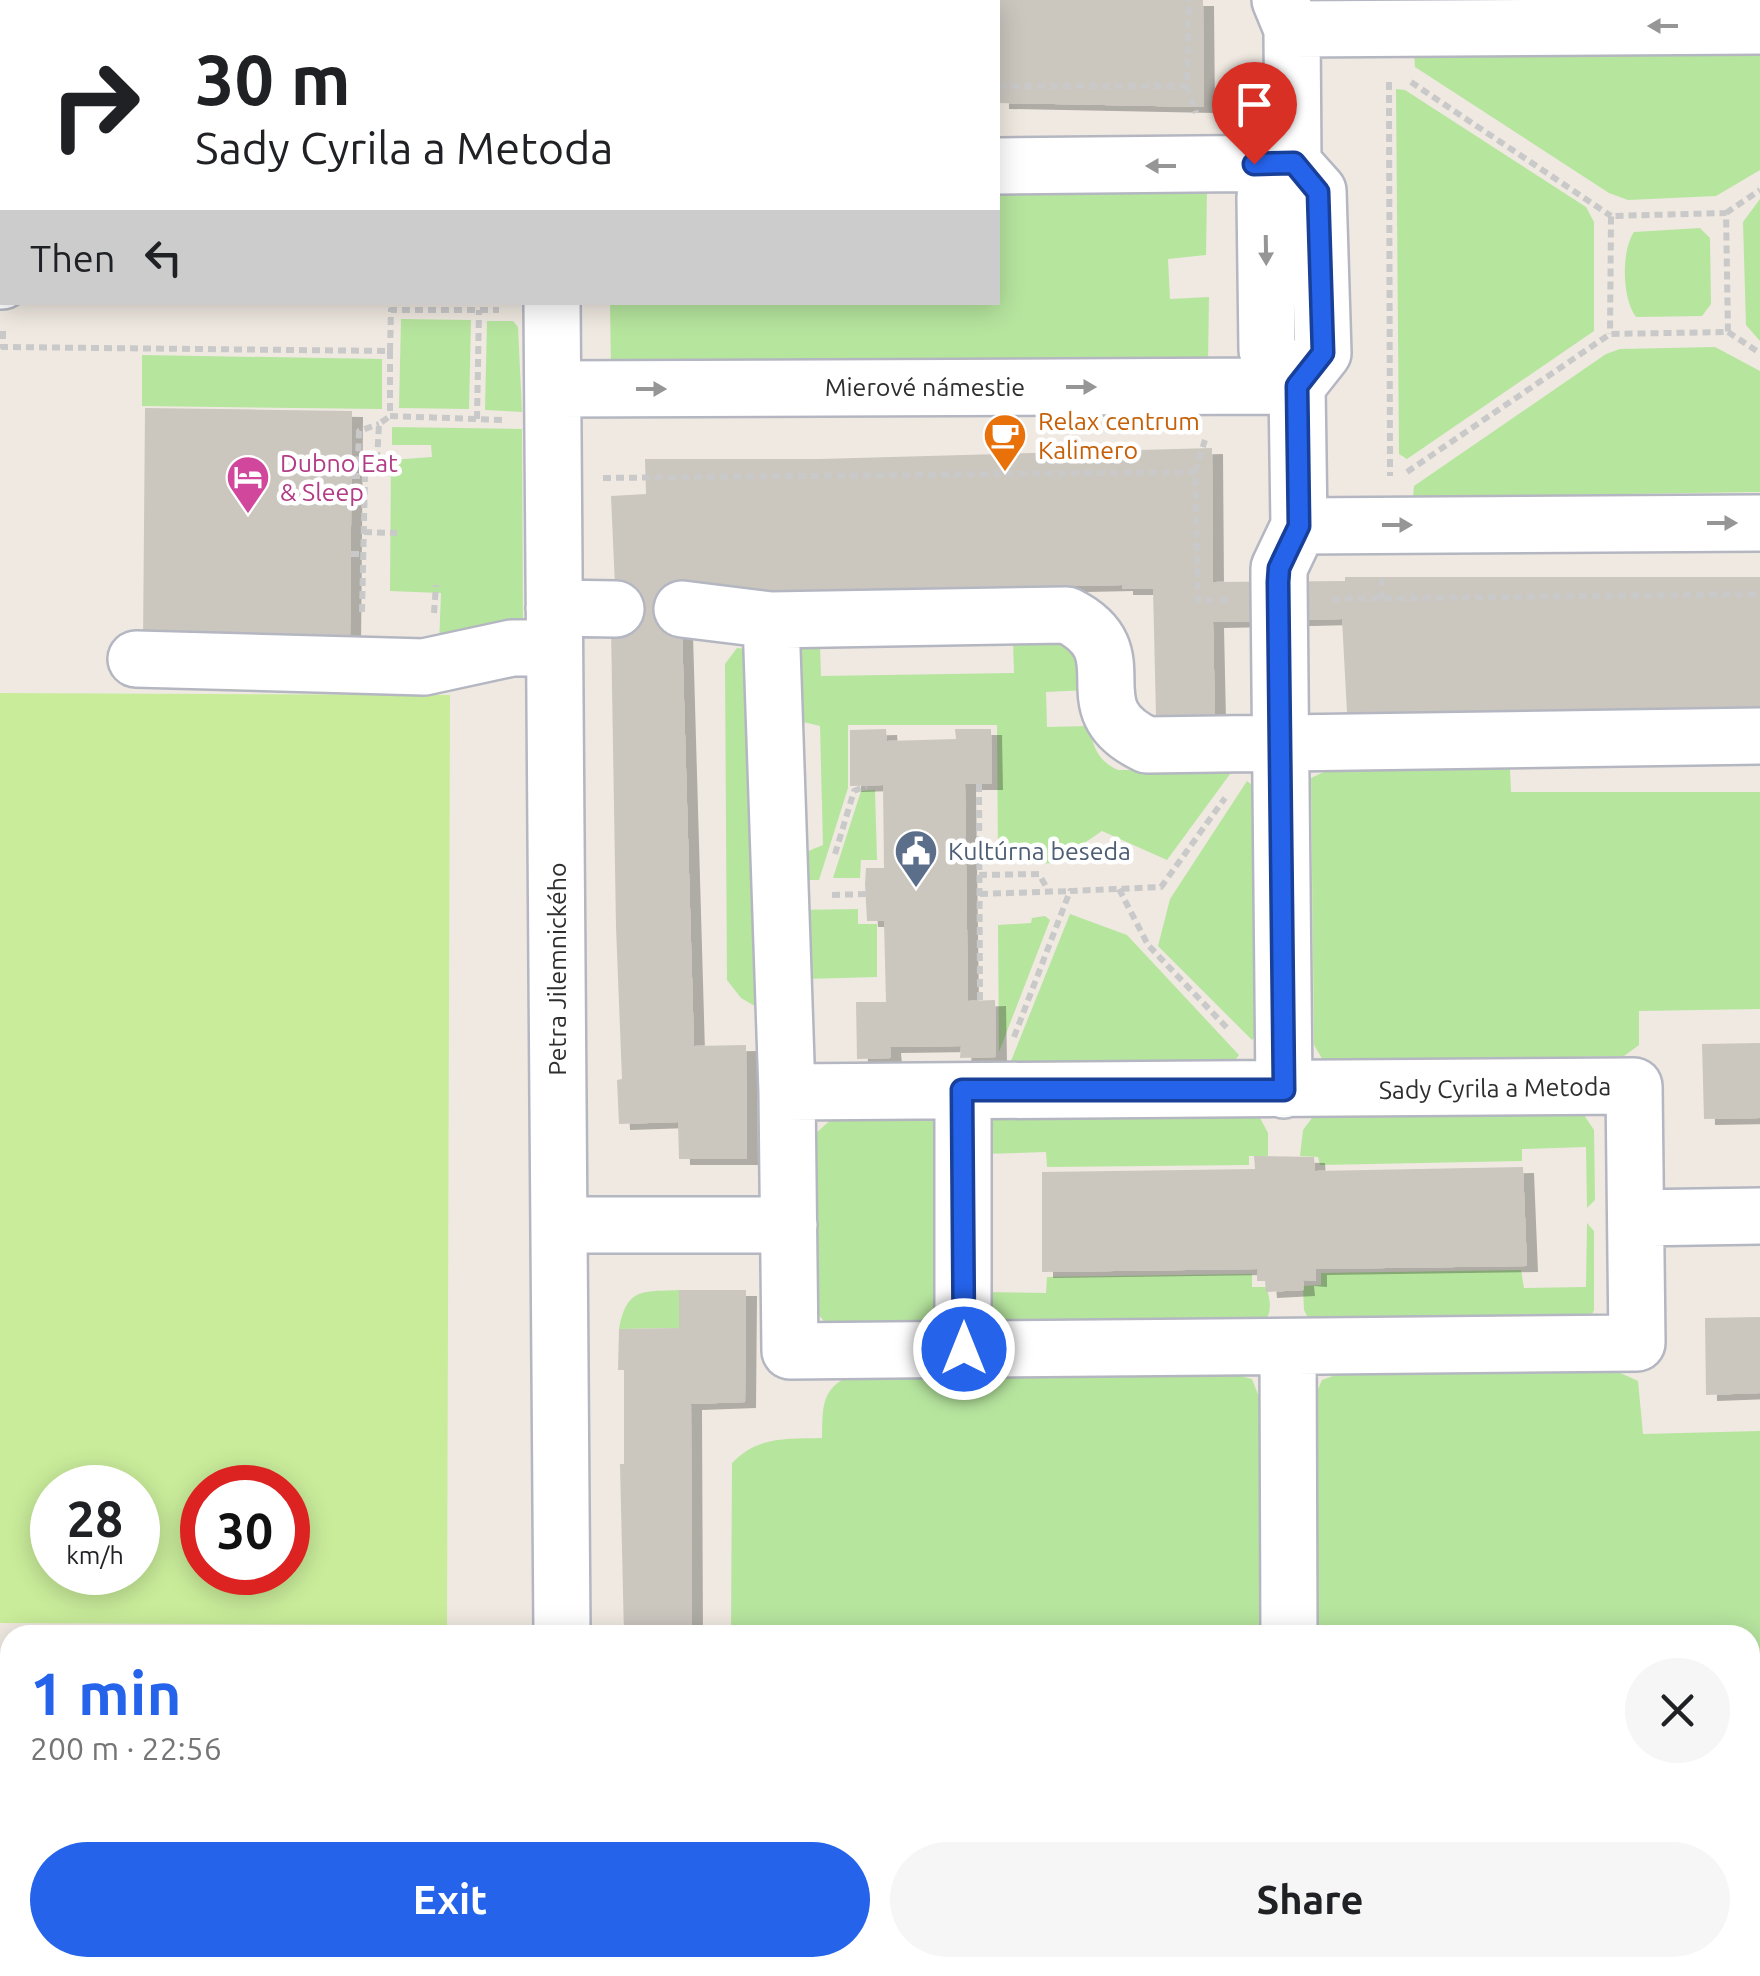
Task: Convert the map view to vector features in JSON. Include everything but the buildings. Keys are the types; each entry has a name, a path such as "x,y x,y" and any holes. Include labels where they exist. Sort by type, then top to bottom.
{"street":[{"path":"1284,1090 1279,568 1299,526 1297,386 1323,353 1318,192 1294,163 1286,14 1760,26"},
{"path":"1000,166 1294,163"},
{"name":"Petra Jilemnického","path":"552,306 562,1625"},
{"name":"Mierové námestie","path":"554,406 1297,386"},
{"path":"1299,526 1760,522"},
{"path":"136,659 424,666 512,648 554,628 616,608"},
{"path":"682,609 772,620 1067,615 1089,626 1104,647 1109,716 1123,734 1147,745 1760,736"},
{"path":"772,620 787,1092"},
{"name":"Sady Cyrila a Metoda","path":"1634,1086 1637,1343 790,1351 787,1092 962,1090 1634,1086"},
{"path":"962,1090 964,1349"},
{"path":"1636,1218 1760,1216"},
{"path":"559,1225 789,1225"},
{"path":"1288,1347 1290,1625"}],"path":[{"path":"1189,0 1186,86 1194,107"},
{"path":"1760,190 1726,213 1612,216 1412,82 1386,82 1390,483 1610,334 1728,332 1760,354"},
{"path":"1000,86 1186,86"},
{"path":"1726,213 1728,332"},
{"path":"1610,334 1612,216"},
{"path":"2,305 3,347 390,351"},
{"path":"390,416 391,310 552,306"},
{"path":"477,419 478,310"},
{"path":"380,619 361,619 365,476 358,458 359,431 390,416 477,419 554,406"},
{"path":"365,476 377,460 379,424"},
{"path":"1202,448 1195,472 1198,600 1279,591 1381,598 1760,594"},
{"path":"602,478 1195,472"},
{"path":"352,476 365,476"},
{"path":"1381,598 1384,525"},
{"path":"364,532 396,533"},
{"path":"351,554 363,554"},
{"path":"434,621 436,585"},
{"path":"979,784 980,1001"},
{"path":"834,860 854,791 866,786"},
{"path":"980,894 1161,887 1230,792"},
{"path":"980,875 1039,874 1049,892"},
{"path":"823,895 828,878"},
{"path":"1118,889 1148,944 1284,1090"},
{"path":"1011,1046 1070,891"}],"green space":[{"path":"1760,53 1760,170 1716,196 1628,200 1609,193 1415,67 1414,54"},
{"path":"1396,89 1405,90 1586,207 1594,222 1594,331 1407,459 1399,454"},
{"path":"1207,190 1206,255 1168,259 1170,299 1209,297 1208,362 611,366 610,305 1000,305 1000,192"},
{"path":"1760,199 1760,341 1746,325 1743,222"},
{"path":"1700,228 1710,238 1711,304 1702,316 1636,317 1628,299 1625,275 1634,232"},
{"path":"401,319 471,320 469,409 399,408"},
{"path":"487,321 513,321 518,327 522,412 485,410"},
{"path":"1715,347 1760,371 1760,492 1413,497 1414,486 1606,354 1620,349"},
{"path":"142,355 382,359 382,409 142,406"},
{"path":"392,427 522,429 523,629 439,646 441,593 390,591 391,460 432,457 431,445 392,445"},
{"path":"1056,641 1076,653 1088,690 1046,692 1047,727 1089,726 1097,752 1118,770 1233,770 1167,860 1102,831 1055,863 1031,864 1030,856 998,856 997,725 848,725 848,788 819,880 798,880 794,857 823,845 820,726 791,719 797,648 820,646 821,676 1014,673 1013,642"},
{"path":"737,648 748,649 760,1009 741,998 727,980 725,664"},
{"path":"0,693 450,695 447,1625 0,1623"},
{"path":"1510,769 1511,792 1760,792 1760,1009 1639,1011 1639,1045 1624,1056 1324,1062 1314,1045 1311,778 1326,771"},
{"path":"1247,781 1252,785 1256,1036 1252,1040 1158,946 1170,899"},
{"path":"875,790 877,860 861,860 860,878 833,878 861,791"},
{"path":"858,909 858,924 877,924 877,977 805,979 797,910"},
{"path":"1070,914 1127,935 1239,1055 1235,1060 1009,1066"},
{"path":"1045,916 1050,920 999,1052 998,925 1031,923 1032,918"},
{"path":"1580,1109 1594,1130 1595,1200 1587,1208 1586,1147 1522,1149 1522,1161 1320,1165 1318,1157 1300,1156 1303,1130 1315,1114"},
{"path":"1240,1111 1259,1116 1268,1133 1268,1156 1249,1156 1249,1165 1047,1167 1046,1152 982,1154 981,1292 1046,1293 1047,1277 1252,1274 1252,1287 1266,1287 1270,1301 1268,1316 1261,1327 999,1332 982,1325 977,1309 975,1129 980,1121 998,1112"},
{"path":"939,1113 950,1322 829,1327 816,1312 814,1135 836,1115"},
{"path":"1587,1223 1594,1231 1594,1310 1589,1320 1311,1324 1304,1310 1303,1286 1321,1285 1321,1273 1521,1270 1524,1288 1586,1287"},
{"path":"679,1290 679,1328 619,1329 627,1305 638,1294"},
{"path":"1616,1371 1638,1381 1643,1434 1760,1431 1760,1625 1317,1625 1315,1396 1322,1380 1338,1374"},
{"path":"1233,1374 1252,1379 1259,1397 1263,1625 731,1625 732,1463 762,1443 822,1438 827,1396 845,1378"}],"place":[{"name":"Relax centrum Kalimero","path":"1005,473"},
{"name":"Dubno Eat & Sleep","path":"248,515"},
{"name":"Kultúrna beseda","path":"916,889"}],"route":[{"path":"964,1349 962,1090 1284,1090 1278,582 1279,568 1299,526 1297,386 1323,353 1318,192 1294,163 1254,164"}]}
